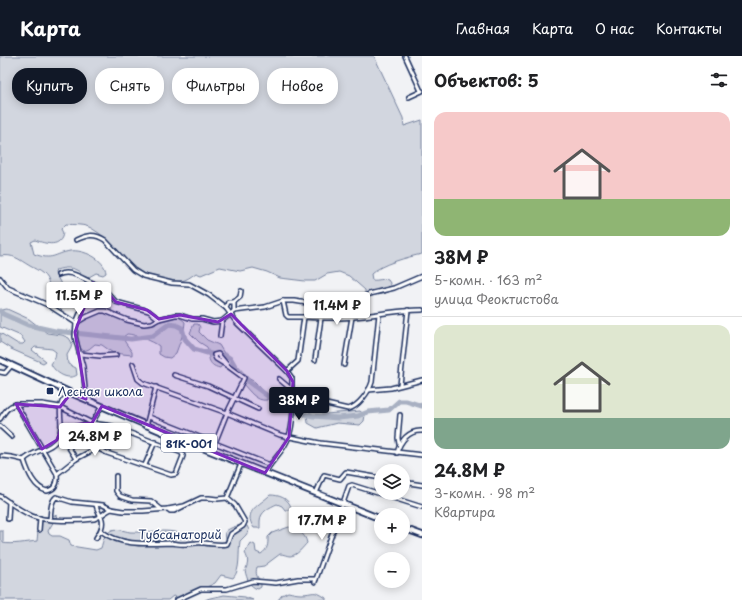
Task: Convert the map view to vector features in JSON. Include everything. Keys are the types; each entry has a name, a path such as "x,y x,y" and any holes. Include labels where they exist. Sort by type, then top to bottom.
{"main road":[{"name":"81К-001","path":"0,360 146,426 374,516"},
{"path":"410,531 422,535"}],"street":[{"path":"405,56 421,91 409,97"},
{"path":"76,240 87,236 99,237 105,240 133,270 143,276 158,281 193,286 210,295 233,313"},
{"path":"58,275 63,272 69,272 105,290 116,302 147,310 159,319"},
{"path":"76,323 100,311 105,311 129,321 144,324 152,323 159,319 180,315 192,319 202,319 213,322 222,321 233,313 265,307 283,301 330,306 343,300 361,299 369,294 394,288 422,276"},
{"path":"0,278 8,288 48,305 76,323"},
{"path":"86,399 85,374 75,337 76,323 93,283"},
{"path":"226,308 228,302 234,302 240,297 241,291"},
{"path":"283,301 286,315 288,317 352,318 408,310 422,310"},
{"path":"234,302 233,313 236,323 267,351 292,378 294,401 289,437 265,473"},
{"path":"400,385 408,310"},
{"path":"294,401 322,403 348,409 355,406 368,390 372,382 380,314"},
{"path":"152,323 154,315"},
{"path":"287,371 298,361 304,317"},
{"path":"315,360 321,318"},
{"path":"344,365 352,318"},
{"path":"220,336 222,321"},
{"path":"80,354 100,356 116,355"},
{"path":"215,442 244,378 216,359 214,355 218,354 229,367"},
{"path":"133,364 140,382 227,413 276,434 320,443 422,455"},
{"path":"0,372 5,373 12,365"},
{"path":"174,375 208,386 258,409"},
{"path":"279,379 292,390"},
{"path":"368,390 391,388 422,380"},
{"path":"146,426 156,388"},
{"path":"59,437 62,424 60,407 62,402 71,393"},
{"path":"16,404 57,474 57,483 55,487 47,491 37,486 24,460"},
{"path":"0,419 12,405 16,404 42,404 60,407 92,423 112,426 182,453 183,456 176,474 171,475 107,453 97,448"},
{"path":"24,460 30,455 54,443 59,437 92,423 102,406"},
{"path":"398,453 400,415"},
{"path":"149,417 270,465"},
{"path":"92,423 97,448"},
{"path":"62,424 72,427 86,425"},
{"path":"0,426 12,437"},
{"path":"399,444 413,432 422,431"},
{"path":"59,437 66,443 76,459"},
{"path":"145,465 155,442"},
{"path":"57,474 76,459 97,448"},
{"path":"2,456 24,460"},
{"path":"227,498 241,464"},
{"path":"316,493 324,475 340,479 346,472 374,477"},
{"path":"116,476 116,491 120,496 132,500 150,501 162,509"},
{"path":"410,483 422,485"},
{"path":"177,600 201,590 230,588 254,581 276,583 298,579 315,581 350,485 422,507"},
{"path":"0,496 24,512 40,518 89,519 101,516 111,509"},
{"name":"Тубсанаторий","path":"50,519 53,500 56,497 72,502 106,506 111,509 140,512 184,506 201,498 227,498 235,505 245,520 243,526 231,534 227,544 197,542 155,545 124,542 110,537 100,531"},
{"path":"8,519 9,502"},
{"path":"96,505 102,522 100,531 96,538"},
{"path":"39,530 40,518"}],"highlighted area":[{"path":"93,283 105,290 116,302 147,310 159,319 180,315 218,322 231,314 287,371 293,382 289,437 265,473 102,406 92,423 62,426 57,440 42,449 16,404 60,407 71,393 86,399 75,332"}],"shaded area":[{"path":"0,56 374,56 403,118 404,126 422,120 422,254 395,261 375,270 371,274 372,280 388,280 390,283 389,292 372,296 356,305 347,302 348,298 361,296 365,293 365,290 349,276 339,272 327,274 315,281 305,281 280,278 253,268 240,271 220,267 201,275 196,273 182,281 160,280 144,274 99,233 82,225 66,224 61,229 63,233 62,238 56,243 44,243 35,240 31,242 34,254 50,257 70,251 87,253 102,263 106,273 103,275 96,273 89,277 86,281 82,278 80,272 72,268 56,270 55,273 61,284 59,288 54,289 49,285 44,275 39,271 16,258 0,256"},
{"path":"108,307 111,309 112,315 142,326 155,325 162,319 170,316 181,319 185,322 184,331 176,353 170,358 164,357 159,354 159,346 139,336 130,334 123,337 132,352 132,355 113,353 102,345 95,344 84,351 80,348 77,329 79,321 87,314 98,309 105,311"},
{"path":"7,309 29,319 47,333 62,335 69,338 72,343 67,355 68,364 76,368 77,375 73,377 66,377 55,370 51,364 55,358 56,352 52,349 35,347 32,350 46,361 43,363 11,349 0,342 0,333 18,344 23,344 25,342 21,336 0,327 1,310"},
{"path":"194,324 198,324 200,327 199,332 207,340 219,345 225,355 224,363 220,368 212,365 209,360 207,347 199,342 190,333"},
{"path":"246,377 255,382 268,396 267,400 259,399 250,392 242,383 242,378"},
{"path":"317,410 326,414 360,411 365,415 364,421 360,425 337,423 317,428 308,423 307,416 311,411"},
{"path":"270,495 283,498 288,501 291,507 289,510 285,510 282,506 277,504 271,507 266,510 260,518 260,528 254,528 250,517 251,513 257,505"},
{"path":"54,515 57,516 48,531 49,534 52,536 60,536 69,540 71,546 96,550 101,548 103,540 109,532 114,529 130,532 176,532 185,534 199,544 206,546 223,545 226,539 225,532 233,527 245,525 249,530 240,541 238,566 236,575 233,578 221,575 215,583 179,598 173,596 168,600 0,600 0,531 3,531 3,543 6,544 37,541 39,521 42,517 50,517"},
{"path":"289,527 301,532 307,543 293,556 280,554 264,566 257,567 256,574 261,582 261,587 258,589 255,588 249,582 245,571 248,560 245,553 251,543 255,545 256,552 261,554 266,549 268,545 268,537 272,533"},
{"path":"288,592 296,594 316,593 322,595 326,598 326,600 278,600 282,595"},
{"path":"224,595 245,597 253,600 205,600"}],"waterway":[{"path":"0,311 3,314 28,325 55,331 131,339 153,336 169,324 176,325 182,328 185,339 194,349 214,355 225,355 231,359 235,366 250,383 273,400 296,412 313,416 338,418 358,416 368,412 389,410 399,401 406,401 422,406"}],"place":[{"name":"Лесная школа","path":"50,391"}]}
